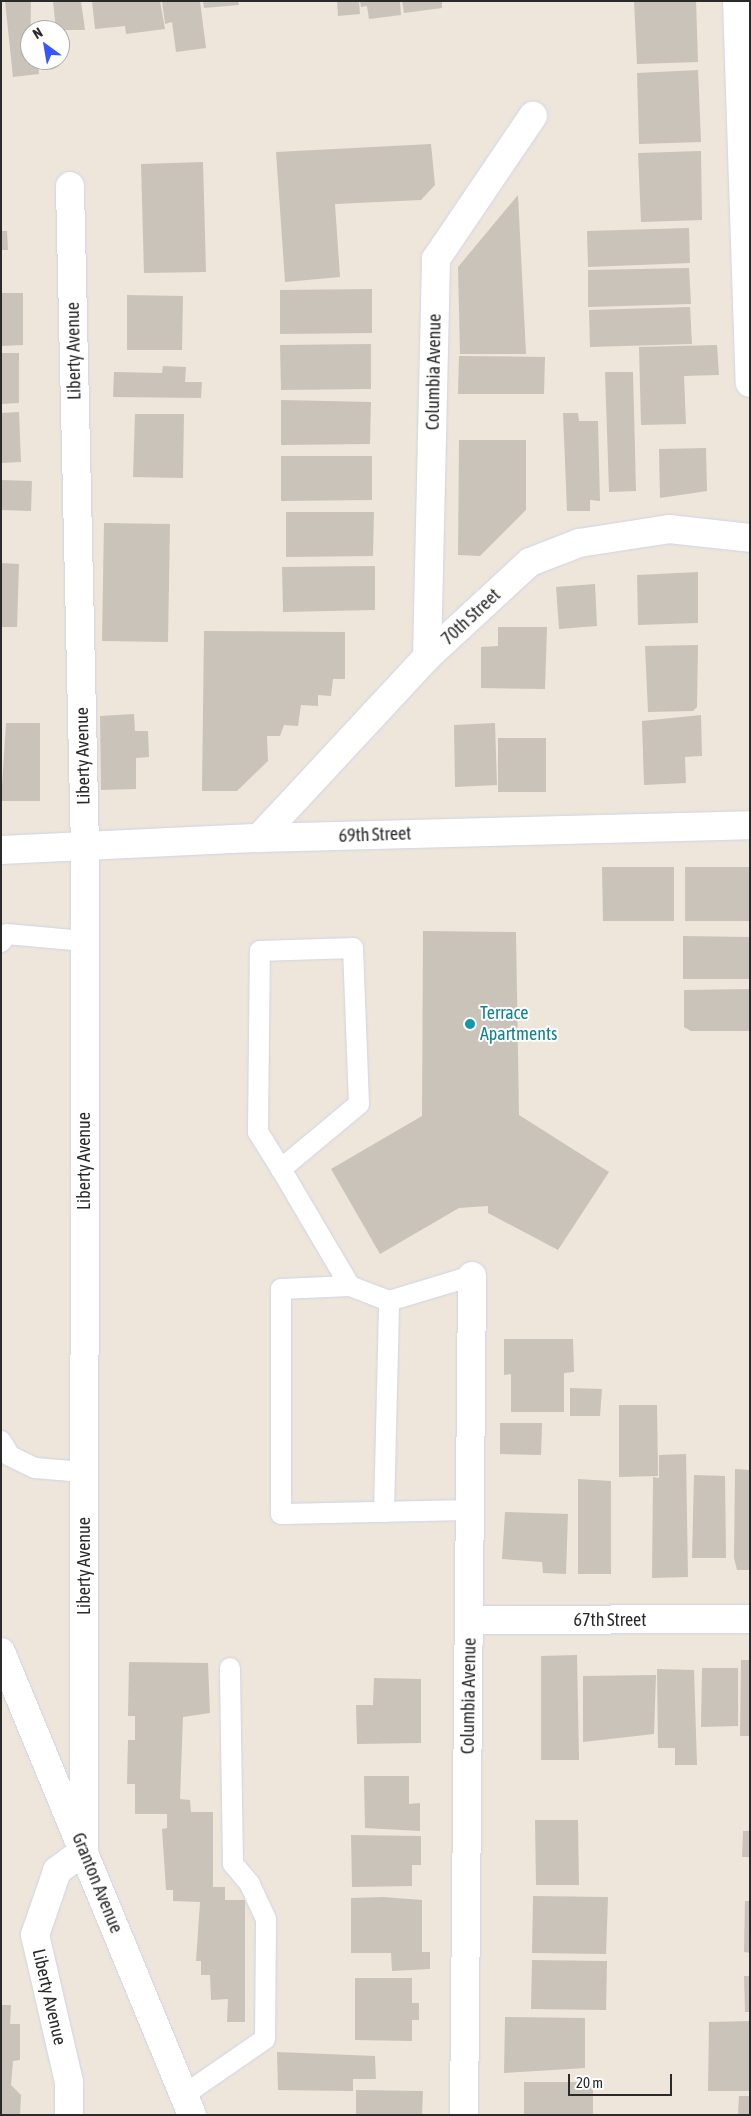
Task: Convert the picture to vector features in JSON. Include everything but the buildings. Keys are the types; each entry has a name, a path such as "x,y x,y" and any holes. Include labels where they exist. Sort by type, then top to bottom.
{"street":[{"path":"737,1 750,383"},
{"name":"Columbia Avenue","path":"427,657 436,259 533,116"},
{"name":"Liberty Avenue","path":"69,2115 69,2082 35,1935 57,1871 84,1851 85,848 70,186"},
{"name":"70th Street","path":"259,838 427,657 530,562 579,543 669,529 750,538"},
{"name":"69th Street","path":"1,850 85,848 259,838 750,825"},
{"name":"Columbia Avenue","path":"464,2115 472,1276"},
{"name":"67th Street","path":"470,1620 750,1620"},
{"name":"Granton Avenue","path":"1,1652 188,2105"}],"lane":[{"path":"1,942 7,934 84,941"},
{"path":"281,1169 359,1104 353,948 260,951 258,1132 350,1286"},
{"path":"469,1510 281,1514 280,1289 350,1286 388,1301 472,1276"},
{"path":"384,1512 388,1301"},
{"path":"1,1441 10,1456 35,1468 84,1472"},
{"path":"188,2105 265,2039 266,1919 250,1884 233,1864 230,1668"}],"place":[{"name":"Terrace Apartments","path":"470,1024"}]}
